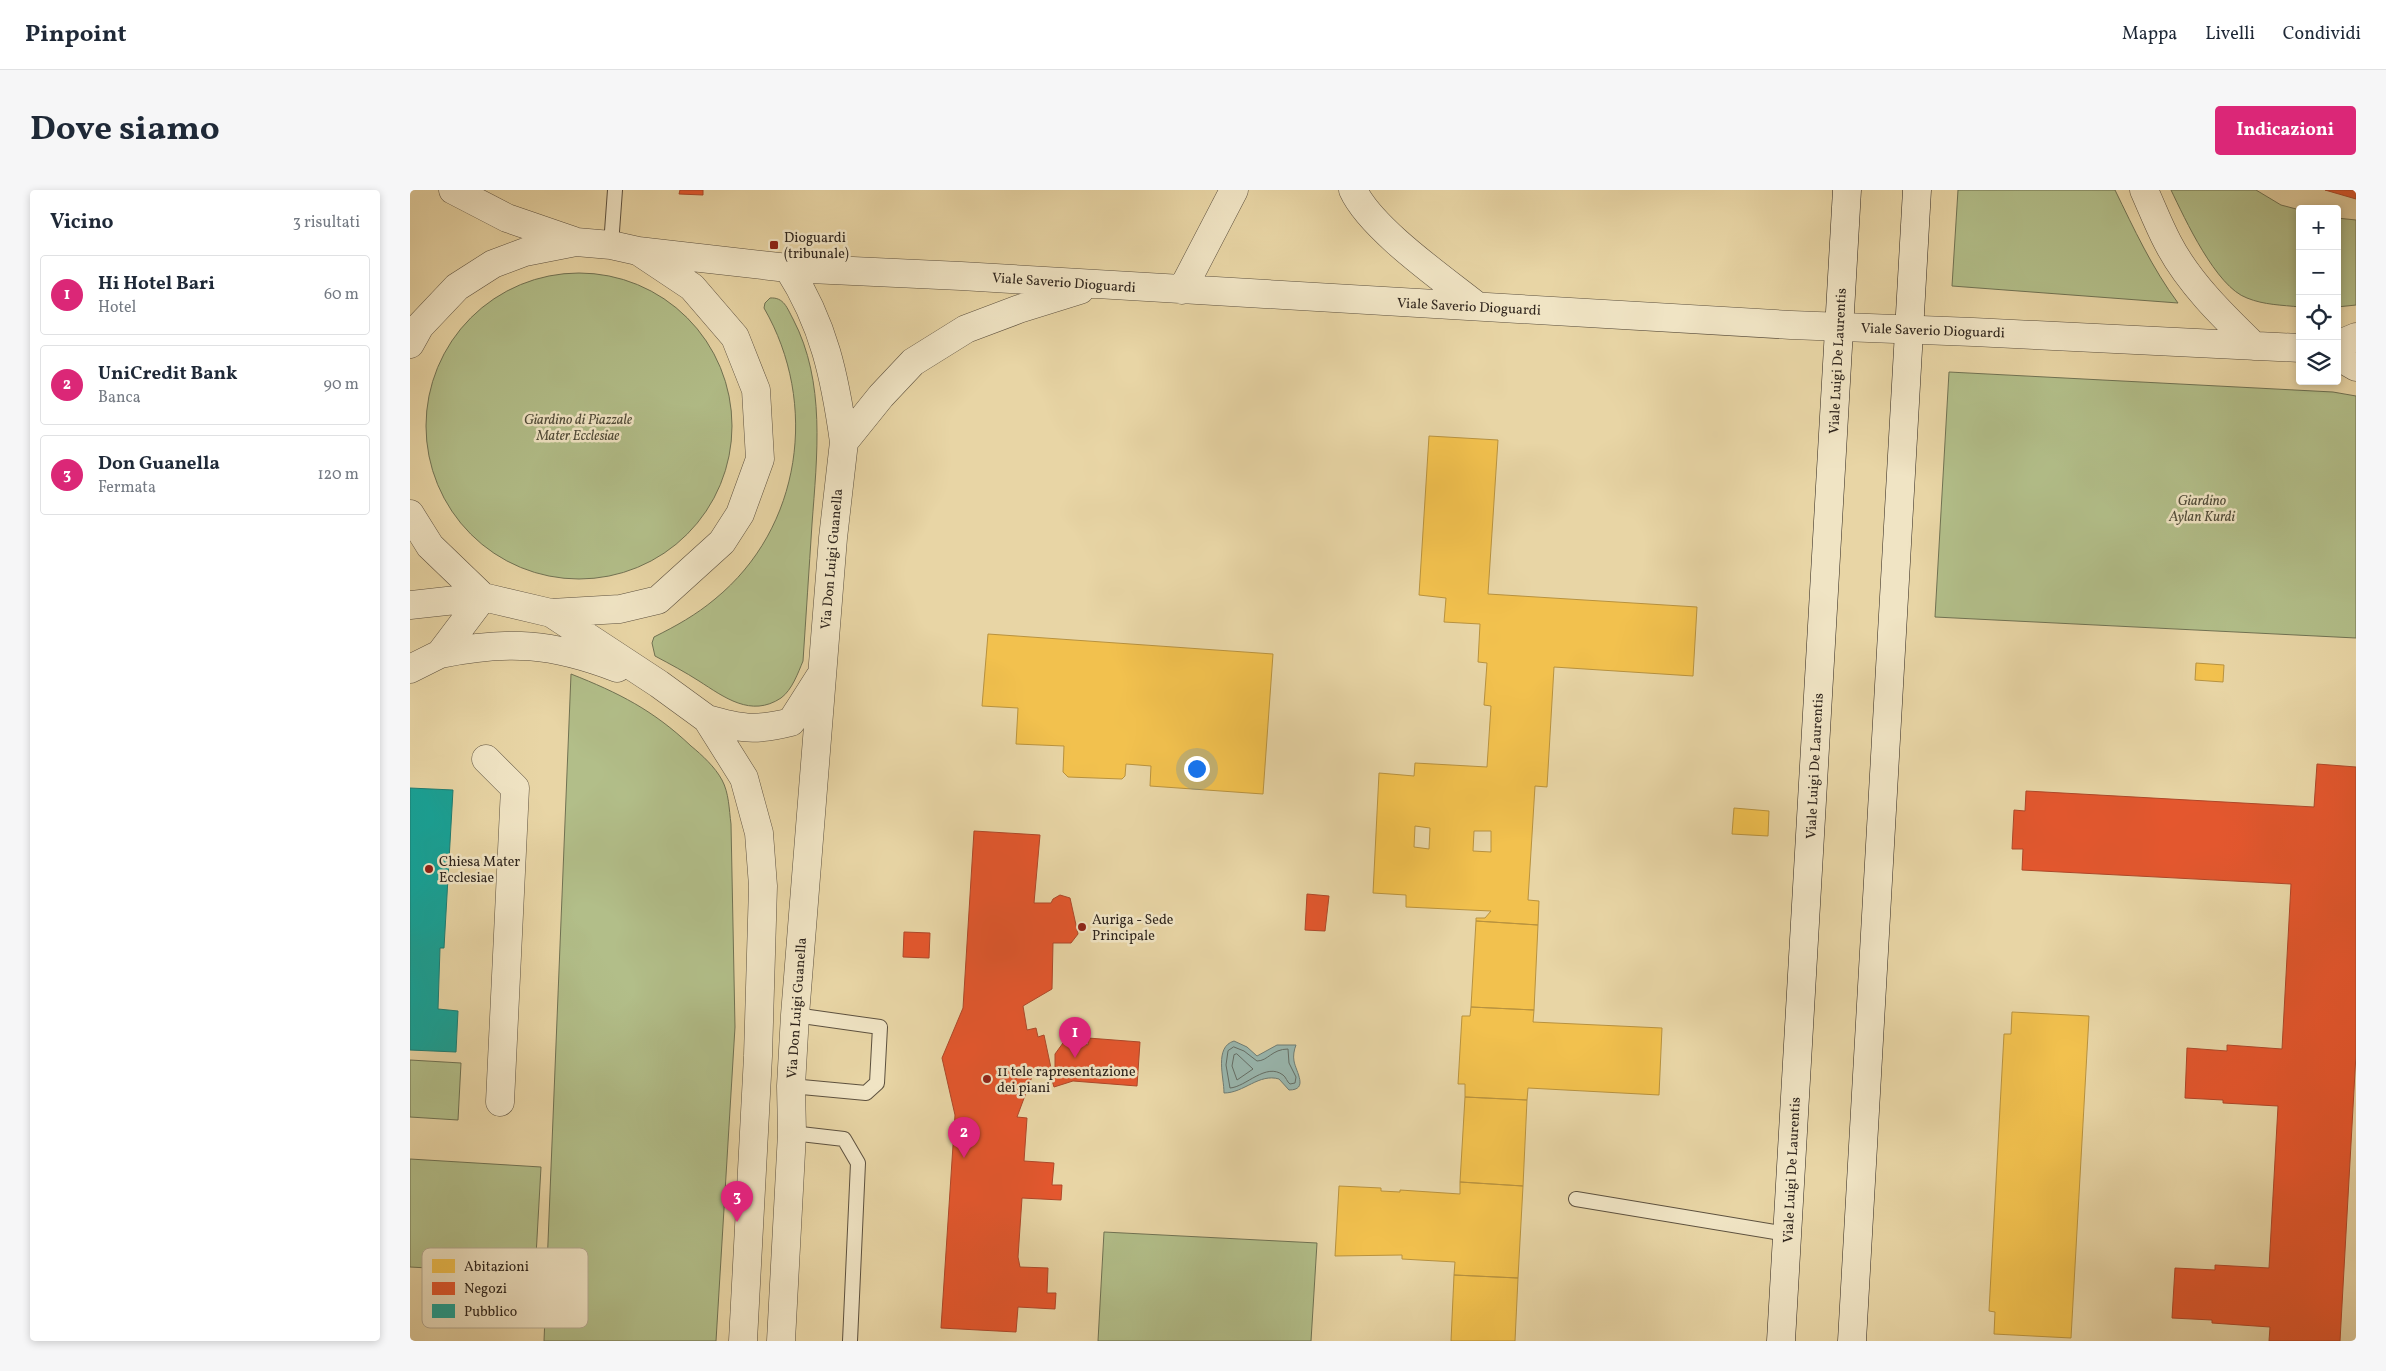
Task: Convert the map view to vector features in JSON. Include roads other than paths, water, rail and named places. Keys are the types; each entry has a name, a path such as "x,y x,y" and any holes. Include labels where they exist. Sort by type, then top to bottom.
{"street":[{"path":"453,190 507,218 576,242"},
{"path":"1182,290 1234,190"},
{"path":"1353,190 1357,200 1387,232 1477,306"},
{"name":"Viale Luigi De Laurentis","path":"1781,1341 1847,190"},
{"path":"1852,1341 1917,190"},
{"path":"2144,190 2168,244 2194,281 2229,322 2254,346"},
{"path":"410,344 420,326 457,287 493,264 525,252 576,242"},
{"name":"Viale Saverio Dioguardi","path":"576,242 788,268 1839,326 2296,348"},
{"path":"410,605 483,597 551,613 620,609 658,600 722,542 740,514 760,458 756,390 735,337 692,287 638,251"},
{"name":"Via Don Luigi Guanella","path":"781,1341 792,1133 791,1086 795,1015 836,498 844,442 836,384 826,346 802,289 788,268"},
{"path":"844,442 881,396 913,362 966,329 1060,295 1101,285"},
{"path":"2341,344 2356,338"},
{"path":"2341,358 2356,367"},
{"path":"410,514 430,546 483,597"},
{"path":"440,654 483,597"},
{"name":"Via Don Luigi Guanella","path":"551,613 659,684 707,719 738,728 761,729 791,722 821,676"},
{"path":"410,669 440,654 478,646 540,646 590,658 659,684"},
{"name":"Via Don Luigi Guanella","path":"707,719 744,778 759,834 763,886 758,1056 743,1341"},
{"path":"486,759 515,788 500,1102"}],"lane":[{"path":"611,245 615,190"},
{"path":"791,1086 866,1092 877,1083 880,1027 795,1015"},
{"path":"792,1133 844,1139 858,1163 850,1341"},
{"path":"1576,1199 1787,1234"}],"water":[{"path":"1234,1041 1247,1047 1257,1056 1277,1045 1296,1045 1294,1059 1300,1080 1299,1087 1289,1090 1279,1079 1272,1078 1224,1093 1222,1056 1228,1044"}],"place":[{"name":"Dioguardi (tribunale)","path":"774,245"},
{"name":"Chiesa Mater Ecclesiae","path":"429,869"},
{"name":"Auriga - Sede Principale","path":"1082,927"},
{"name":"Hi Hotel Bari","path":"1075,1058"},
{"name":"11 tele rapresentazione dei piani","path":"987,1079"},
{"name":"UniCredit Bank","path":"964,1158"},
{"name":"Don Guanella","path":"737,1222"}],"park label":[{"name":"Giardino di Piazzale Mater Ecclesiae","path":"578,427"},
{"name":"Giardino Aylan Kurdi","path":"2202,508"}]}
